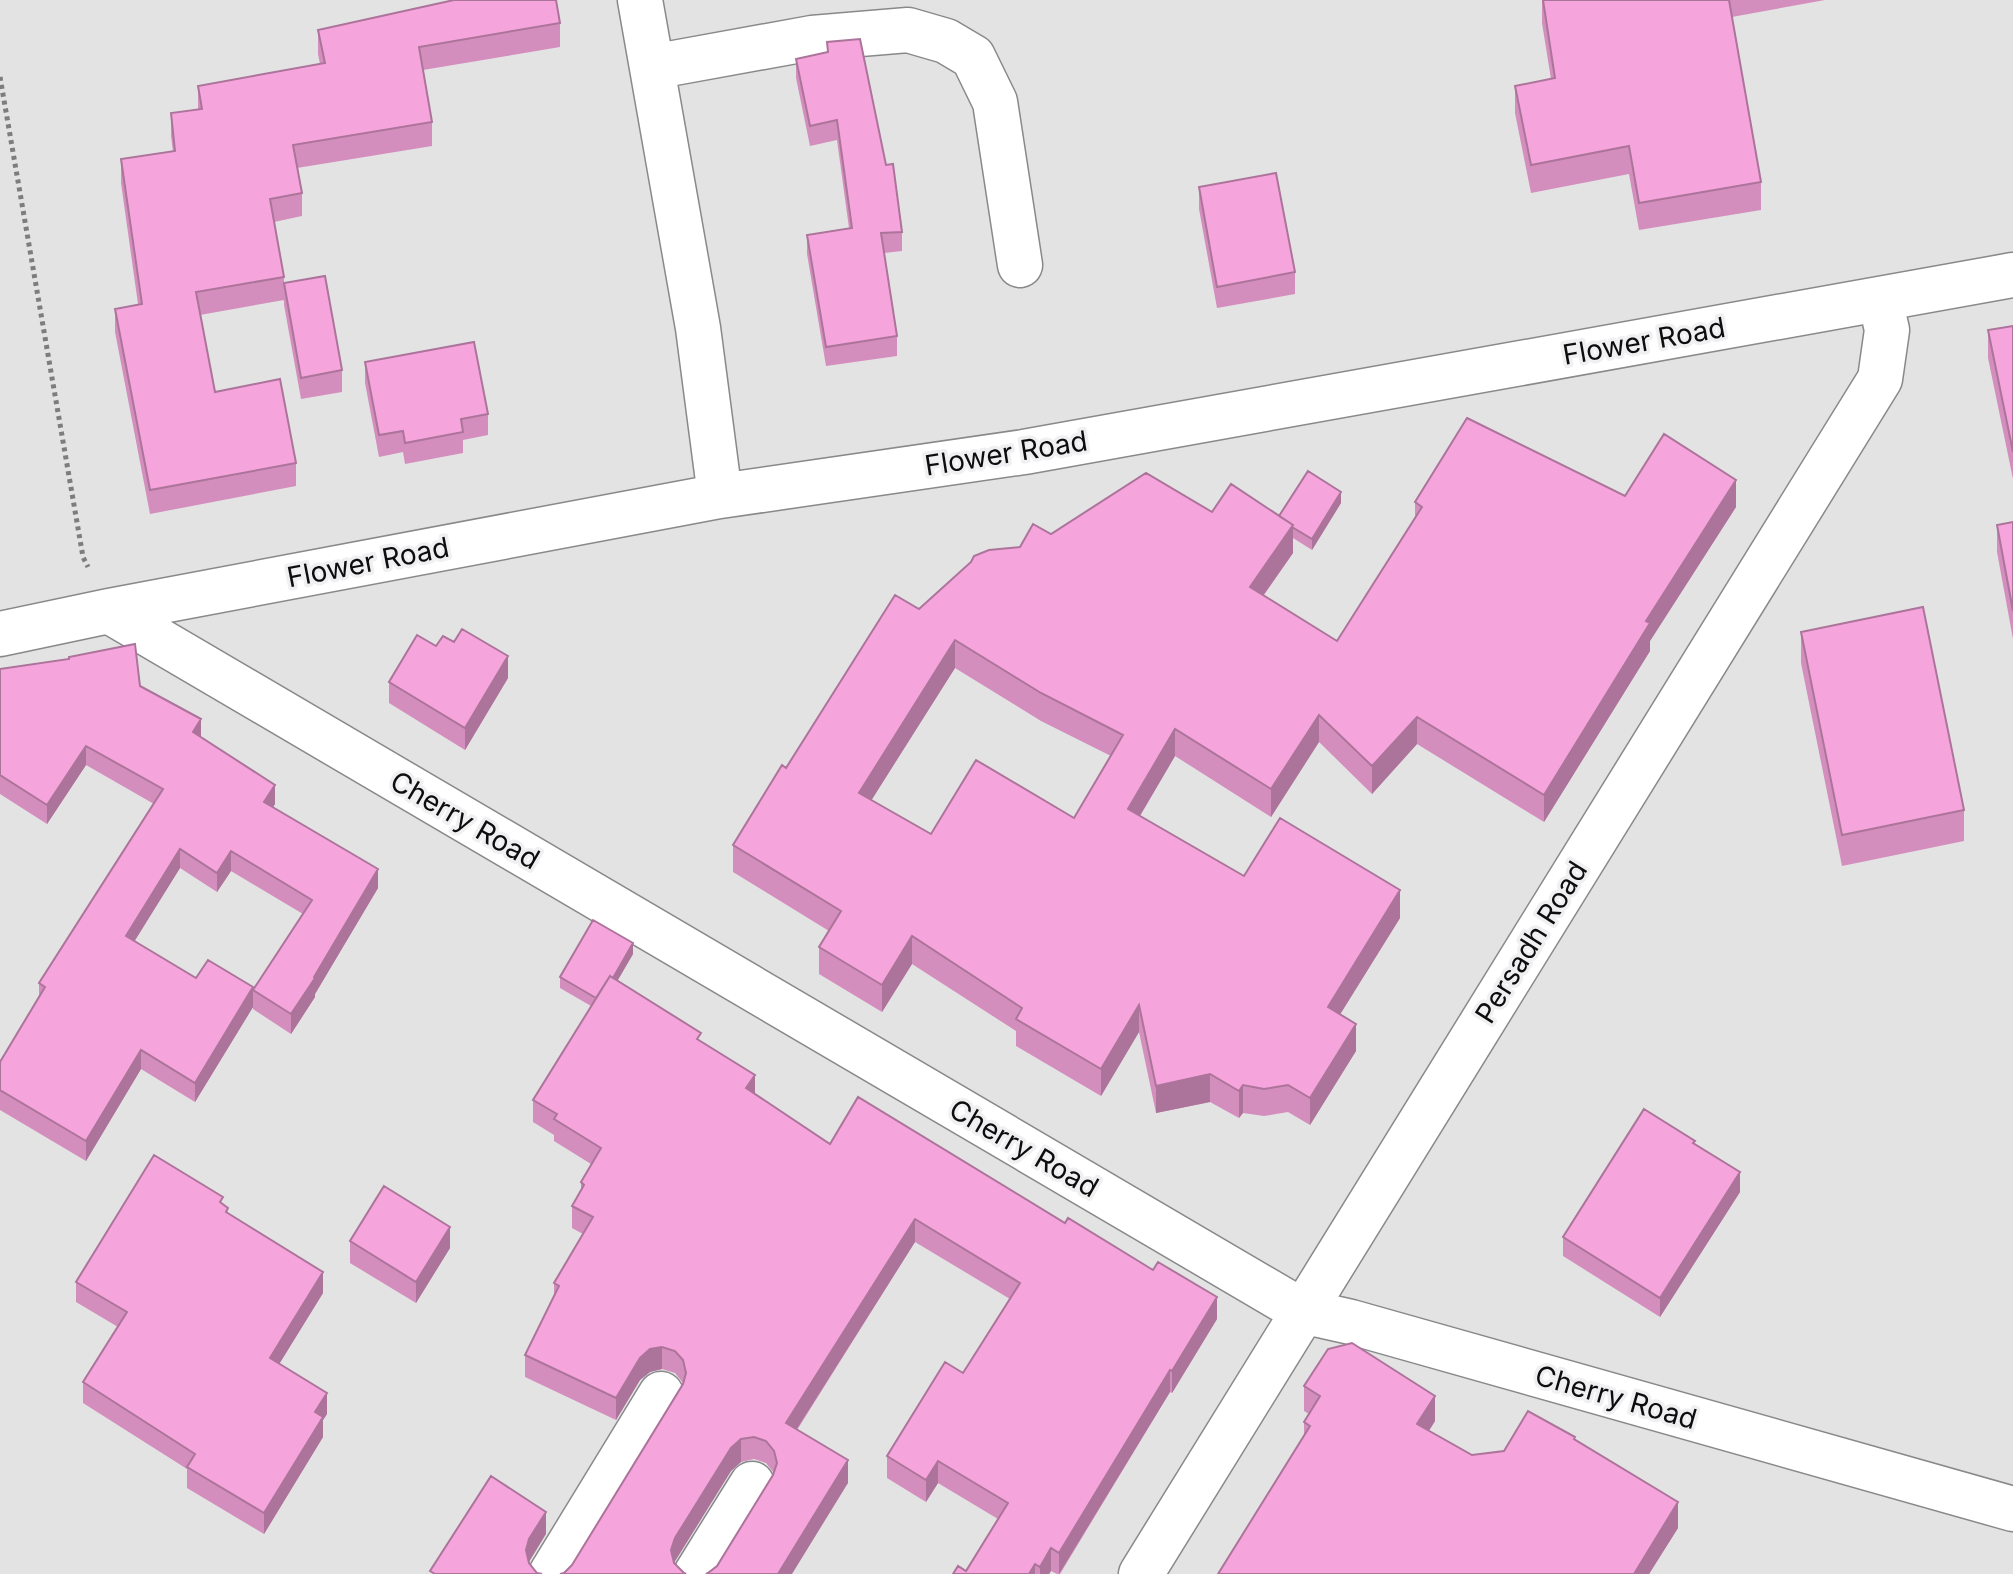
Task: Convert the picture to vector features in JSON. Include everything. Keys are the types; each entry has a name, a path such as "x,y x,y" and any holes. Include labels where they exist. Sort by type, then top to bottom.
{"street":[{"path":"640,0 698,328 720,496"},
{"path":"652,67 812,38 908,30 946,41 973,57 995,102 1020,265"},
{"name":"Flower Road","path":"0,634 720,496 1024,452 2013,275"},
{"name":"Persadh Road","path":"1141,1574 1880,379 1887,330 1880,299"},
{"name":"Cherry Road","path":"109,611 1302,1311 1351,1322 2013,1509"},
{"path":"551,1574 661,1394"},
{"path":"696,1574 752,1484"}],"path":[{"path":"0,77 83,557 109,611"}],"building":[{"path":"454,0 556,0 560,23 419,47 432,122 293,145 302,193 270,199 284,277 196,292 215,392 280,379 296,463 150,490 115,309 142,304 121,159 175,151 171,113 202,109 198,86 325,63 318,30"},
{"path":"1543,0 1729,0 1761,182 1639,203 1629,146 1531,165 1515,86 1555,78"},
{"path":"860,39 886,165 893,164 902,232 881,233 897,336 826,347 807,235 852,228 837,120 810,126 796,59 828,52 827,42"},
{"path":"1276,173 1295,272 1217,287 1199,187"},
{"path":"325,276 342,370 301,378 284,283"},
{"path":"2013,326 2013,452 1988,330"},
{"path":"474,342 488,414 461,419 463,432 405,443 403,431 379,435 365,362"},
{"path":"1467,418 1625,496 1664,434 1736,480 1646,621 1650,623 1544,795 1417,717 1372,766 1319,715 1271,789 1175,729 1128,809 1244,876 1280,818 1400,890 1328,1007 1356,1024 1310,1098 1288,1085 1264,1089 1243,1085 1239,1091 1210,1074 1156,1086 1139,1005 1101,1069 1016,1019 1022,1008 912,936 882,985 819,947 841,911 733,845 782,765 786,768 895,595 919,609 974,556 989,550 1020,547 1033,524 1051,534 1146,473 1212,512 1231,484 1293,525 1250,587 1337,641 1422,507 1415,502","holes":["955,640 1041,693 1123,735 1074,818 976,760 931,834 859,793"]},
{"path":"1308,471 1341,492 1312,539 1279,516"},
{"path":"2013,522 2013,611 1997,525"},
{"path":"1923,607 1964,810 1842,835 1801,632"},
{"path":"462,629 508,656 465,728 389,682 417,635 436,646 443,636 454,642"},
{"path":"135,644 140,686 201,719 193,732 275,785 264,802 378,869 291,1014 253,990 312,900 231,851 217,873 180,849 126,936 196,978 208,960 253,987 195,1083 141,1050 86,1141 0,1090 0,1062 45,987 39,983 163,789 86,746 47,805 0,775 0,669 69,659"},
{"path":"593,920 633,943 613,978 610,976 596,998 560,977"},
{"path":"610,976 701,1033 697,1039 755,1075 746,1088 830,1144 858,1097 1065,1223 1068,1218 1153,1270 1158,1262 1217,1297 1059,1553 1051,1548 1040,1567 1035,1564 1029,1574 953,1574 958,1566 966,1571 1008,1503 938,1461 926,1480 887,1456 945,1362 963,1373 1020,1283 915,1219 786,1423 848,1460 778,1574 706,1574 717,1566 773,1475 777,1463 774,1451 766,1441 754,1437 741,1439 731,1448 675,1538 671,1550 674,1563 686,1574 560,1574 572,1565 683,1384 686,1373 683,1360 675,1351 662,1347 650,1349 640,1358 616,1398 525,1355 559,1286 554,1283 593,1217 572,1206 584,1185 581,1182 601,1148 554,1119 557,1114 533,1100"},
{"path":"1644,1109 1740,1172 1660,1298 1563,1237"},
{"path":"154,1155 223,1197 220,1202 228,1208 226,1212 323,1272 270,1358 327,1393 315,1412 323,1417 264,1513 187,1467 195,1454 83,1382 127,1312 76,1282"},
{"path":"384,1186 450,1227 416,1282 350,1241"},
{"path":"1352,1343 1435,1396 1417,1424 1472,1455 1504,1451 1528,1411 1678,1502 1634,1574 1218,1574 1310,1426 1304,1422 1320,1396 1304,1386 1328,1349"},
{"path":"491,1476 546,1512 529,1539 526,1550 529,1563 537,1573 542,1574 435,1574 430,1571"}]}
